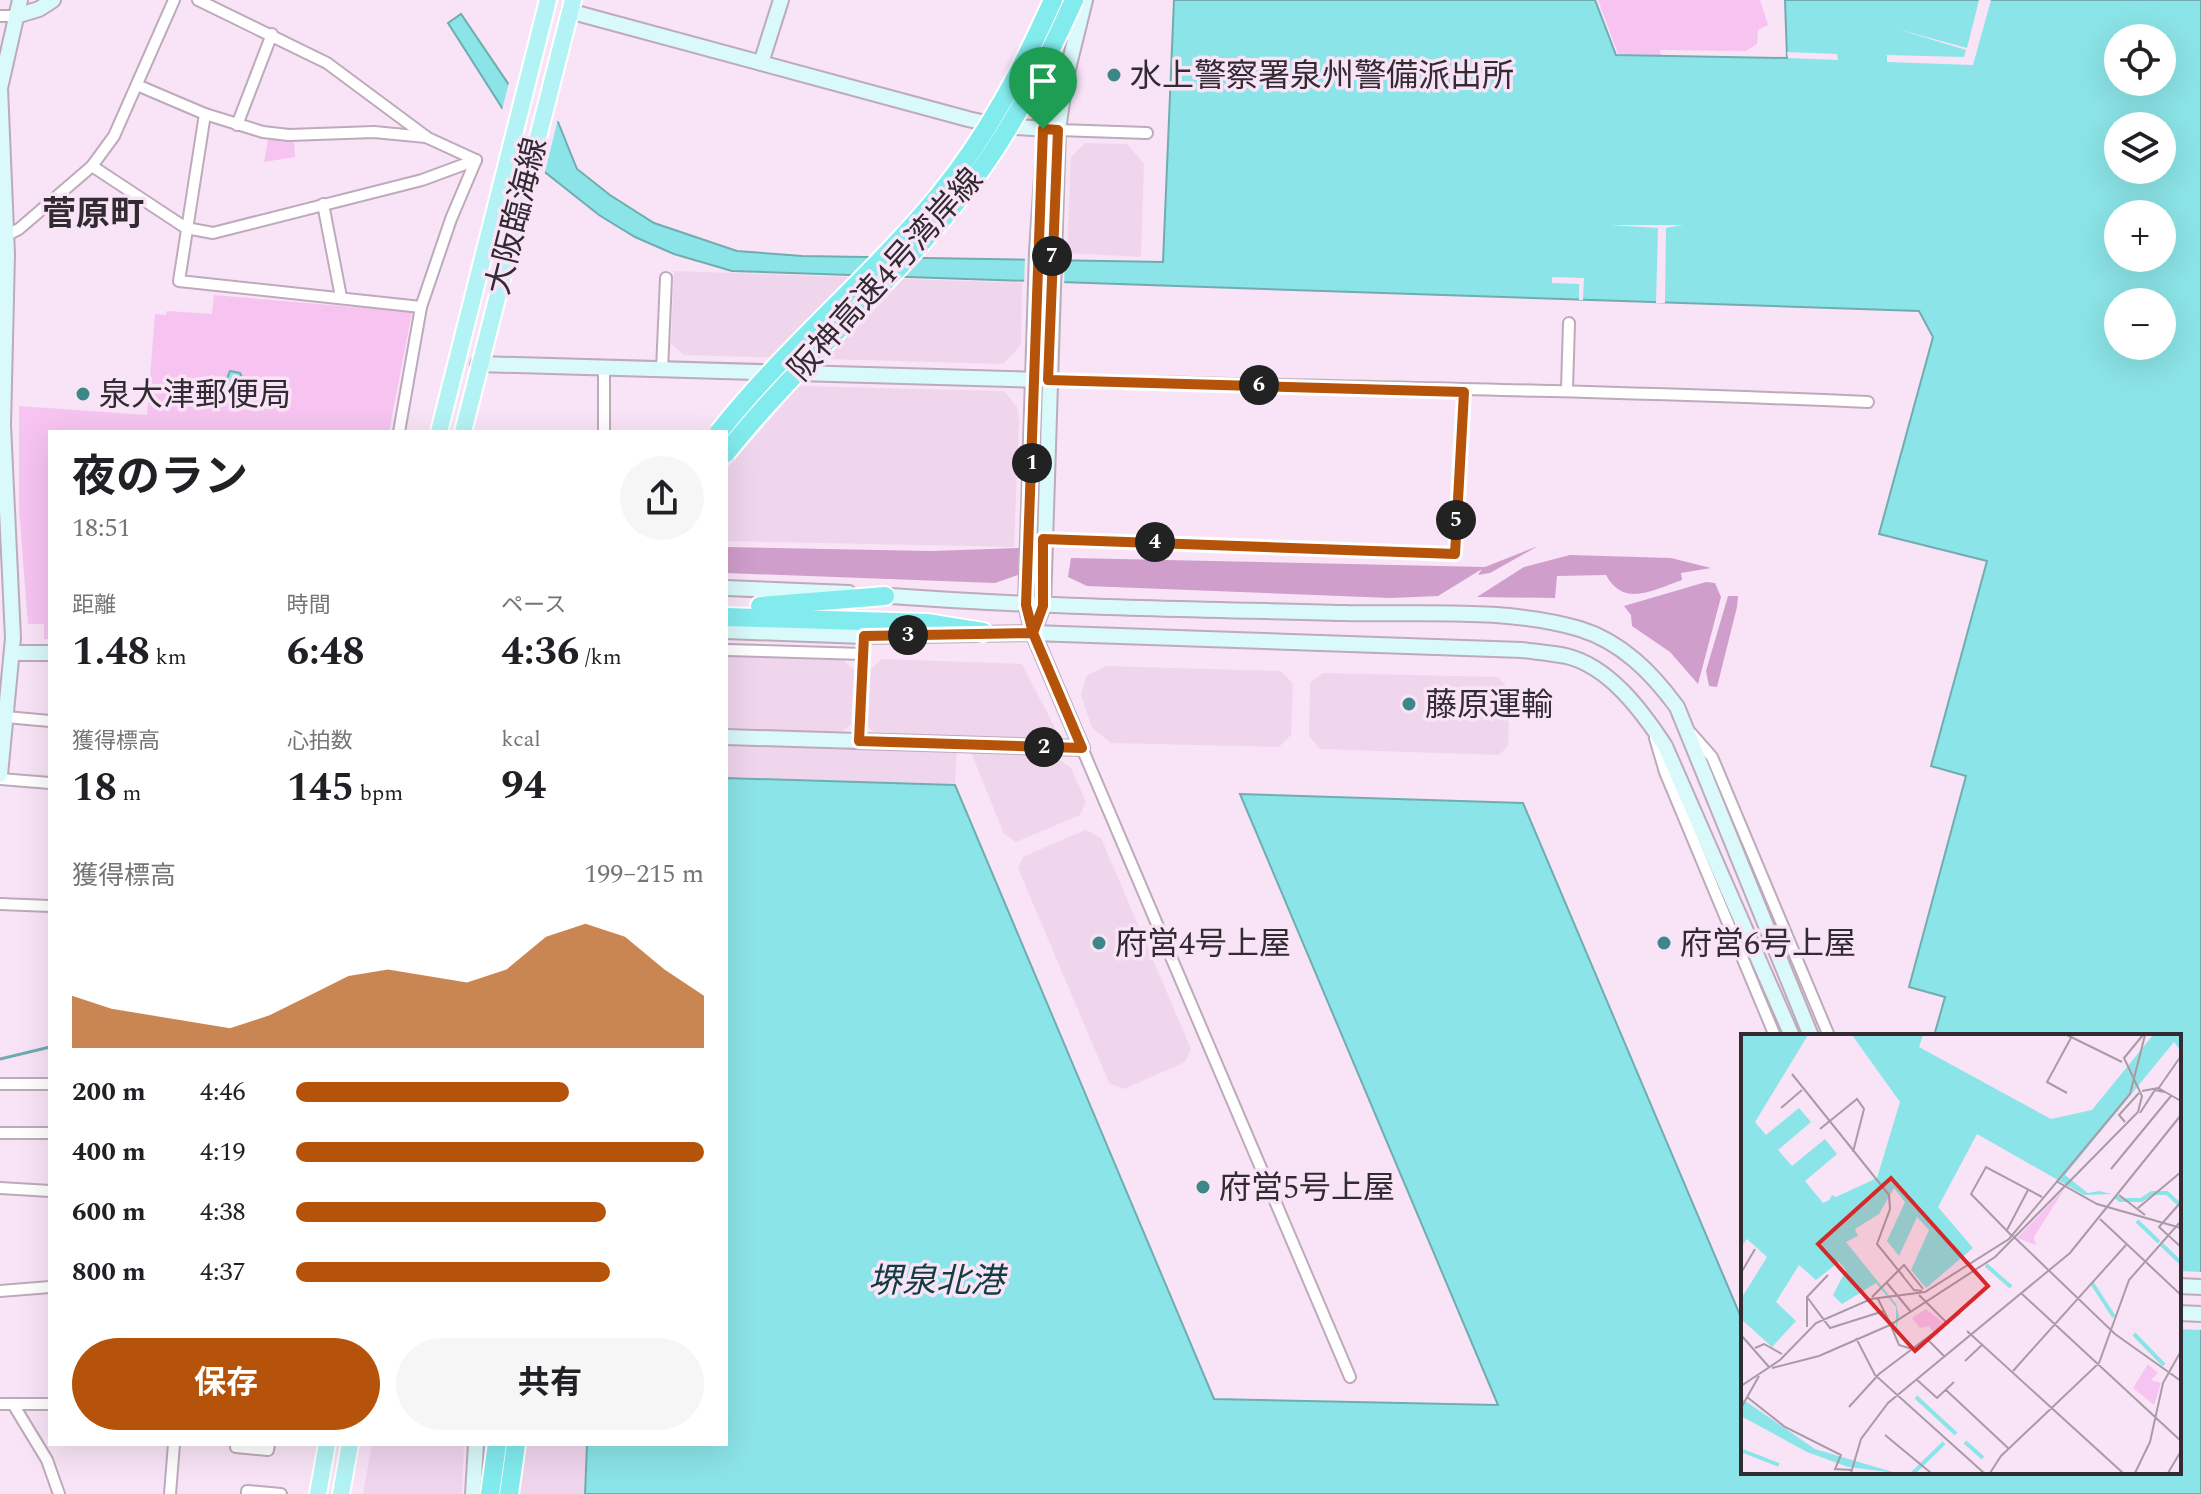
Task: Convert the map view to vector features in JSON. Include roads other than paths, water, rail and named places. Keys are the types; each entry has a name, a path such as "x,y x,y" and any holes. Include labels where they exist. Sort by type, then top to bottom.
{"highway":[{"name":"阪神高速4号湾岸線","path":"721,430 763,380 880,261 940,194 993,120 1053,0"},
{"name":"阪神高速4号湾岸線","path":"728,451 779,391 955,204 1013,122 1074,0"},
{"path":"728,605 774,606 885,596"},
{"path":"728,617 888,621 983,632"},
{"path":"490,1494 497,1446"},
{"path":"509,1494 516,1446"}],"main road":[{"name":"大阪臨海線","path":"440,430 548,0"},
{"name":"大阪臨海線","path":"463,430 541,114 571,6"},
{"path":"318,1494 327,1446"},
{"path":"341,1494 350,1446"}],"street":[{"path":"20,0 0,88 7,235 3,268 1,425 12,653 0,777 48,783"},
{"path":"0,16 16,16 39,9 53,0"},
{"path":"7,235 19,229 92,166 114,136 174,0"},
{"path":"198,0 327,63 428,138 476,160"},
{"path":"761,63 781,0"},
{"path":"1043,291 1052,252 1047,70 1064,0"},
{"path":"1033,633 1043,606 1043,291 1037,251 1050,130 1085,0"},
{"path":"571,6 761,63 999,126 1147,133"},
{"path":"237,125 272,34"},
{"path":"137,85 237,125 289,135 374,132 428,138"},
{"path":"205,114 179,281 421,307"},
{"path":"92,166 186,228 213,233 422,180 476,160"},
{"path":"399,430 421,307 451,219 476,160"},
{"path":"323,204 341,297"},
{"path":"662,370 666,278"},
{"path":"1567,389 1569,323"},
{"path":"478,364 1464,392 1567,389 1868,402"},
{"path":"604,369 604,430"},
{"path":"1041,380 1026,605 1033,633 1350,1377"},
{"path":"1043,539 1455,554 1464,392"},
{"path":"728,588 1043,606 1499,617 1578,629 1603,638 1643,666 1677,707 1810,1034"},
{"path":"728,631 864,636 1033,633 1522,650 1568,656 1610,681 1651,724 1700,823 1791,1034"},
{"path":"859,741 864,636"},
{"path":"728,650 864,654"},
{"path":"12,653 48,653"},
{"path":"6,717 48,721"},
{"path":"1651,724 1665,772 1774,1034"},
{"path":"1687,728 1712,757 1828,1034"},
{"path":"728,737 1082,748"},
{"path":"0,904 48,906"},
{"path":"0,1084 48,1084"},
{"path":"0,1133 48,1133"},
{"path":"0,1188 48,1191"},
{"path":"2181,1286 2201,1287"},
{"path":"0,1291 48,1287"},
{"path":"2181,1313 2201,1314"},
{"path":"0,1404 48,1404"},
{"path":"13,1404 47,1460 59,1494"},
{"path":"170,1494 174,1446"},
{"path":"236,1446 268,1450 269,1446"},
{"path":"473,1494 476,1446"},
{"path":"247,1494 247,1491 281,1494"}],"water":[{"name":"堺泉北港","path":"1174,0 1595,0 1616,55 1787,58 1785,0 2201,0 2201,1494 585,1494 587,1446 728,1446 728,778 955,785 1214,1399 1498,1405 1240,794 1523,803 1741,1317 1741,1474 2181,1474 2181,1034 1935,1034 1945,997 1909,987 1966,776 1931,766 1987,561 1879,534 1933,337 1919,311 732,271 674,254 635,237 599,215 541,169 448,23 461,14 528,113 558,122 577,169 654,223 737,251 802,256 1163,262"},
{"path":"230,371 240,373 246,386 242,398 234,403 223,389"}],"waterway":[{"path":"0,1059 48,1047"}],"place":[{"name":"水上警察署泉州警備派出所","path":"1114,75"},
{"name":"泉大津郵便局","path":"83,394"},
{"name":"藤原運輸","path":"1409,704"},
{"name":"府営4号上屋","path":"1099,943"},
{"name":"府営6号上屋","path":"1664,943"},
{"name":"府営5号上屋","path":"1203,1187"}],"district":[{"name":"菅原町","path":"93,213"}]}
